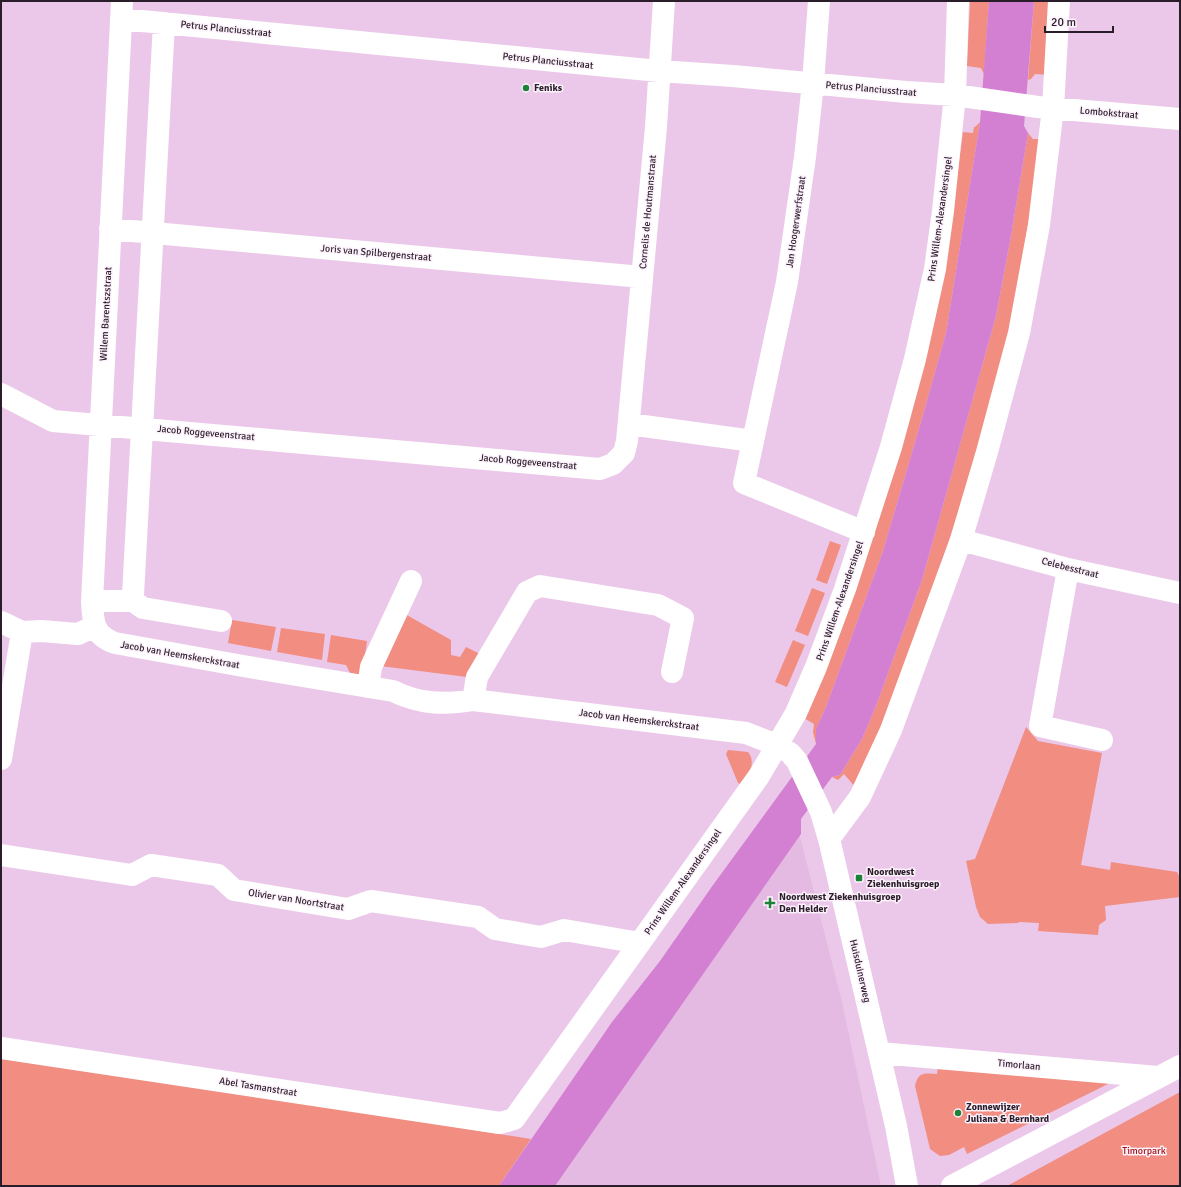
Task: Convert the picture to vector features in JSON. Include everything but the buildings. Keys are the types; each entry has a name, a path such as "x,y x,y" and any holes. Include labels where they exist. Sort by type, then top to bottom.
{"street":[{"name":"Cornelis de Houtmanstraat","path":"629,424 656,127 664,1"},
{"name":"Jan Hoogerwerfstraat","path":"754,441 787,282 805,157 813,83 819,1"},
{"name":"Prins Willem-Alexandersingel","path":"514,1119 759,776 796,713 816,667 846,589 891,447 915,359 935,269 943,211 965,96 958,1"},
{"path":"829,839 860,797 891,730 961,540 987,452 1019,333 1038,225 1046,107 1059,1"},
{"name":"Petrus Planciusstraat","path":"121,10 164,23 659,71 965,96"},
{"name":"Willem Barentszstraat","path":"95,626 92,601 121,10"},
{"path":"134,601 133,595 164,23"},
{"path":"965,96 1046,107"},
{"name":"Lombokstraat","path":"1046,107 1180,119"},
{"name":"Joris van Spilbergenstraat","path":"110,229 642,277"},
{"name":"Jacob Roggeveenstraat","path":"1,394 53,420 600,469 613,464 624,453 629,424"},
{"path":"629,424 754,441 744,483 864,532"},
{"name":"Celebesstraat","path":"961,540 1068,569 1180,593"},
{"path":"1068,569 1040,726 1102,740"},
{"path":"368,686 371,667 411,582"},
{"path":"473,700 477,677 527,592 540,586 658,605 683,618 672,672"},
{"path":"92,601 134,601 143,608 221,621"},
{"path":"1,622 22,632 41,631 78,634 95,626"},
{"name":"Jacob van Heemskerckstraat","path":"95,626 100,634 107,640 115,643 243,666 368,686 393,691 407,698 439,703 473,700 727,730 753,736 777,744 790,753 797,761"},
{"path":"1,759 3,732 22,632"},
{"name":"Huisduinerweg","path":"797,761 822,812 829,839 879,1053 907,1186"},
{"name":"Olivier van Noortstraat","path":"1,855 132,875 151,865 218,875 234,890 340,908 348,909 371,901 478,917 495,929 541,937 564,930 640,943"},
{"name":"Abel Tasmanstraat","path":"1,1048 500,1123 514,1119"},
{"name":"Timorlaan","path":"879,1053 1158,1076"},
{"name":"Timorlaan","path":"952,1186 1158,1076 1180,1066"}],"shaded area":[{"path":"989,1 1034,1 1024,126 1028,133 996,316 922,580 876,706 862,739 840,775 832,777 801,819 801,834 555,1186 499,1186 612,1022 660,961 713,885 816,744 816,729 826,707 883,551 946,333 980,122"},
{"name":"Noordwest Ziekenhuisgroep Den Helder","path":"792,805 842,1002 881,1186 525,1186"}],"green space":[{"path":"970,1 989,1 984,74 981,68 967,66"},
{"path":"1034,1 1052,1 1048,75 1035,74 1028,80"},
{"path":"980,122 946,333 883,551 826,707 816,729 816,744 813,732 814,724 804,718 947,253 963,132 973,133 974,127"},
{"path":"1028,133 1033,139 1042,139 1011,329 983,436 887,731 856,788 844,774 838,780 832,777 840,775 862,739 876,706 922,580 996,316"},
{"path":"830,541 841,545 827,584 816,580"},
{"path":"812,588 825,593 808,636 795,631"},
{"path":"405,614 451,640 451,655 460,657 466,647 480,654 467,677 380,666"},
{"path":"232,620 276,627 271,651 228,643"},
{"path":"281,628 325,634 322,660 277,652"},
{"path":"331,635 367,641 362,676 350,673 346,665 327,662"},
{"path":"793,640 805,645 787,687 775,682"},
{"path":"1026,727 1038,741 1102,753 1081,865 1110,870 1111,862 1177,872 1180,878 1180,897 1105,906 1106,920 1099,925 1098,935 1038,931 1039,923 1019,922 988,924 980,917 976,907 966,861 975,859"},
{"path":"728,750 748,752 751,756 751,769 742,785 738,783 726,754"},
{"path":"1,1055 531,1139 499,1186 1,1186"},
{"path":"938,1064 1116,1080 967,1154 964,1147 949,1155 940,1156 930,1149 915,1086 916,1081 922,1074 937,1074"},
{"name":"Timorpark","path":"1180,1092 1180,1186 1007,1186"}],"place":[{"name":"Feniks","path":"526,88"},
{"name":"Noordwest Ziekenhuisgroep","path":"859,878"},
{"name":"Noordwest Ziekenhuisgroep Den Helder","path":"770,903"},
{"name":"Zonnewijzer Juliana & Bernhard","path":"958,1113"}]}
